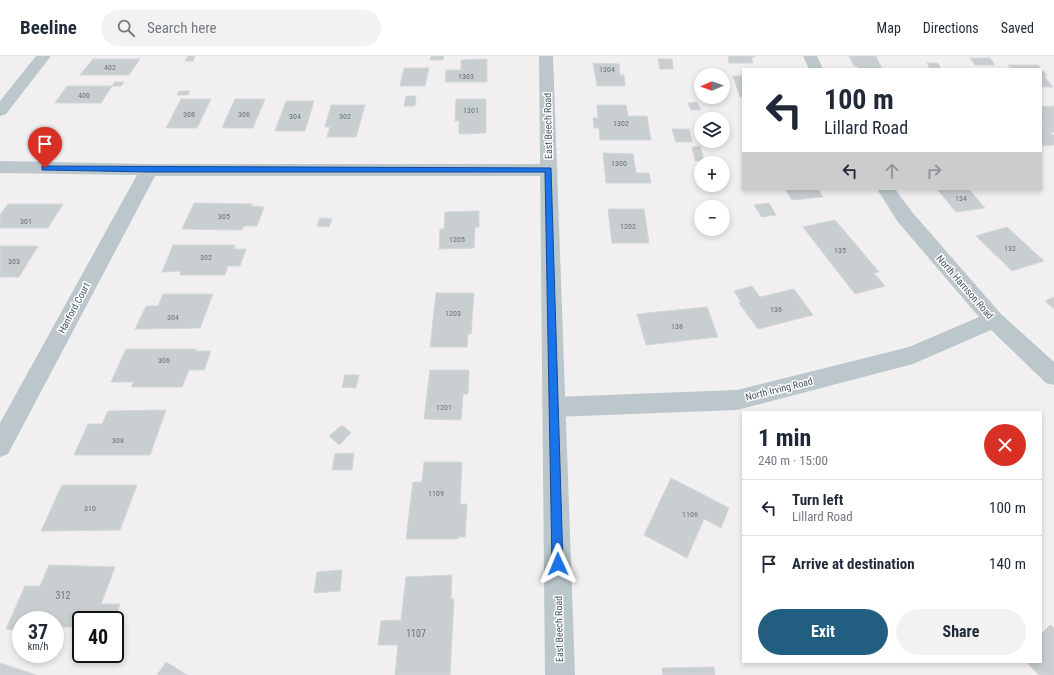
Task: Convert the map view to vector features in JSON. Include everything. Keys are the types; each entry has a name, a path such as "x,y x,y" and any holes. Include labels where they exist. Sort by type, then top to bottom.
{"street":[{"path":"0,111 44,56"},
{"name":"East Beech Road","path":"546,56 560,675"},
{"path":"810,56 816,68"},
{"path":"0,167 149,170 549,170"},
{"name":"Hanford Court","path":"0,446 149,170"},
{"name":"North Harrison Road","path":"887,190 905,217 994,320 1054,376"},
{"name":"North Irving Road","path":"554,407 737,400 913,355 994,320"}],"building":[{"path":"188,56 195,56 193,61 185,61"},
{"path":"431,56 444,56 443,60 430,60"},
{"path":"728,56 755,57 751,57 753,63 729,63"},
{"path":"849,56 876,56 882,68 858,68 857,66 854,66"},
{"path":"970,58 990,58 995,65 975,65"},
{"path":"93,59 140,59 129,75 80,75"},
{"path":"487,59 487,82 445,82 446,70 461,70 461,60"},
{"path":"658,59 672,59 673,69 660,69"},
{"path":"593,63 619,64 620,75 624,75 625,86 597,86"},
{"path":"927,63 938,63 940,68 930,68"},
{"path":"1008,65 1038,65 1040,68 1010,68"},
{"path":"404,68 429,68 425,86 400,86"},
{"path":"1042,70 1047,76 1044,76 1053,87 1042,87"},
{"path":"733,76 742,76 742,97 740,97"},
{"path":"115,82 124,82 121,86 112,86"},
{"path":"67,86 112,86 101,103 55,103"},
{"path":"179,91 190,91 188,95 177,95"},
{"path":"406,96 416,96 415,106 404,106"},
{"path":"181,99 211,99 197,128 166,128"},
{"path":"235,99 265,99 253,128 222,128"},
{"path":"456,99 486,99 486,133 459,134 459,121 455,121"},
{"path":"286,101 314,101 305,131 275,131"},
{"path":"694,102 694,104 698,104 701,110 691,110 688,103"},
{"path":"331,105 365,105 356,137 327,137 330,127 325,127"},
{"path":"597,105 626,105 628,116 647,116 651,140 600,140 599,128 594,128 593,118 598,118"},
{"path":"1054,106 1054,132 1050,132 1054,136 1054,145 1042,146 1042,128 1044,127 1042,126 1042,107"},
{"path":"672,129 689,129 692,142 676,142"},
{"path":"692,147 701,148 703,156 694,156"},
{"path":"603,153 633,154 636,173 649,173 651,183 606,183"},
{"path":"786,190 819,190 823,197 792,200"},
{"path":"938,190 970,190 985,208 956,212"},
{"path":"194,203 253,204 251,206 264,207 257,226 244,226 242,230 182,229"},
{"path":"769,203 776,215 762,217 754,205"},
{"path":"8,204 63,204 48,228 0,228 0,215"},
{"path":"608,209 644,209 649,243 612,243"},
{"path":"479,211 479,227 475,227 474,248 439,249 440,229 444,229 445,212"},
{"path":"320,218 332,219 329,227 317,226"},
{"path":"835,220 879,272 874,273 885,286 855,294 803,227"},
{"path":"1007,227 1044,261 1012,271 976,236"},
{"path":"173,245 235,245 234,249 246,249 240,266 228,266 225,275 180,275 181,271 162,272"},
{"path":"0,246 38,246 19,277 0,277"},
{"path":"752,286 760,297 794,289 813,315 758,329 739,303 741,302 734,291"},
{"path":"436,293 474,293 471,334 468,334 467,347 430,347"},
{"path":"163,294 213,294 200,328 135,329 146,306 158,306"},
{"path":"1054,297 1054,309 1045,301"},
{"path":"707,307 718,337 646,345 637,314"},
{"path":"126,349 196,349 195,351 211,351 204,370 189,370 182,387 131,387 134,382 111,382"},
{"path":"430,370 469,370 468,394 463,394 461,420 424,419"},
{"path":"345,375 359,375 356,388 342,387"},
{"path":"166,410 150,455 74,455 88,424 102,424 108,411"},
{"path":"342,425 351,433 339,445 329,436"},
{"path":"354,453 352,470 332,470 335,454"},
{"path":"424,462 462,462 460,504 467,504 465,537 458,537 458,539 406,539 413,482 422,482"},
{"path":"671,478 729,508 721,528 704,519 687,558 644,535"},
{"path":"62,485 137,485 120,530 41,531"},
{"path":"49,565 115,567 101,604 120,604 117,611 72,611 72,627 64,627 64,611 14,611 25,586 40,586"},
{"path":"342,570 340,591 314,593 317,572"},
{"path":"452,575 451,599 454,599 450,675 395,675 398,645 378,645 381,621 401,620 406,577"},
{"path":"12,615 12,629 6,629"},
{"path":"1050,625 1054,628 1054,675 1039,675 1027,663 1042,663 1042,633"},
{"path":"166,662 187,675 157,675"},
{"path":"0,663 36,675 0,675"},
{"path":"714,667 715,675 663,675 662,668"}],"route":[{"path":"45,168 149,170 549,170 558,564"}]}
